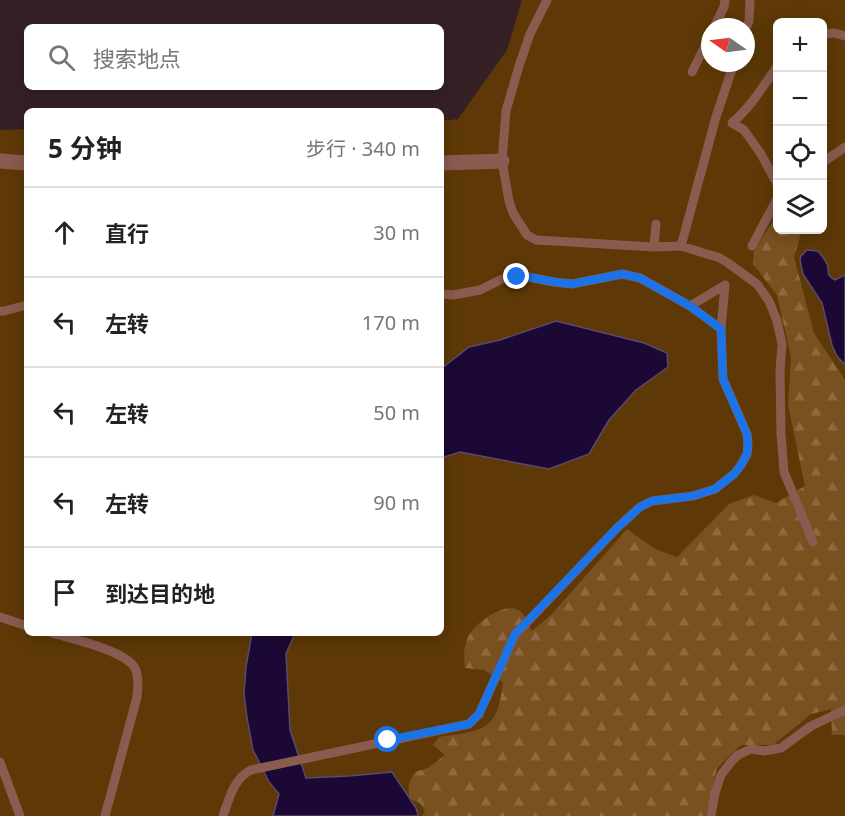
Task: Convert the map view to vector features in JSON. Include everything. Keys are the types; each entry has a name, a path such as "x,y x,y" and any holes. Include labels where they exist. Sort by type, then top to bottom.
{"street":[{"path":"0,161 24,164"},
{"path":"444,163 502,161"}],"lane":[{"path":"547,0 530,34 506,111 502,161 513,213 527,235 536,240 681,246 720,258 757,284 769,302 777,321 782,344 780,371 784,472 813,542"},
{"path":"718,18 725,0"},
{"path":"749,18 750,0"},
{"path":"827,34 845,36"},
{"path":"692,72 701,54"},
{"path":"732,123 743,114 773,71"},
{"path":"681,246 716,117 732,72"},
{"path":"716,117 744,130 761,154 774,180"},
{"path":"827,160 845,147"},
{"path":"752,246 773,205"},
{"path":"654,246 656,224"},
{"path":"444,294 480,290 502,279 517,277 572,284 622,274 640,278 690,306 721,329"},
{"path":"223,816 238,781 252,770 469,724 479,714 515,634 617,528 640,507 652,501 705,493 715,489 734,474 747,454 748,444 747,434 723,379 721,329 724,285 690,306"},
{"path":"0,311 24,305"},
{"path":"0,617 24,625"},
{"path":"62,636 115,652 133,666 137,673 137,697 105,816"},
{"path":"711,816 721,775 738,755 751,750 764,751 781,748 811,726 845,710"},
{"path":"0,762 20,816"}],"shaded area":[{"path":"522,0 845,0 845,816 0,816 0,130 24,129 24,636 444,636 444,121 458,119 507,50"},
{"path":"807,250 818,251 826,262 829,275 835,280 845,275 845,365 837,356 832,345 822,303 803,274 800,260"},
{"path":"556,321 644,343 667,353 668,367 636,390 609,420 589,454 549,469 460,452 444,457 444,367 469,347 500,340"},
{"path":"251,636 294,636 286,654 290,730 306,778 392,772 416,808 418,815 273,816 279,794 269,782 253,750 244,693"}],"green space":[{"path":"773,221 773,234 801,234 794,257 814,333 845,380 845,735 832,735 831,709 811,714 773,745 741,745 717,768 706,816 422,816 425,811 420,803 410,799 409,785 415,772 428,768 445,755 433,745 439,737 478,730 486,726 497,711 503,682 484,670 465,668 466,643 470,634 482,621 498,611 514,608 522,613 532,631 551,615 627,529 655,549 677,557 729,504 754,495 776,503 805,486 788,405 791,357 777,295 753,264 754,251"}],"route":[{"path":"388,740 469,724 479,714 515,634 617,528 640,507 652,501 693,496 715,489 734,474 747,454 747,434 723,379 721,329 690,306 640,278 629,275 622,274 572,284 517,277"}]}
